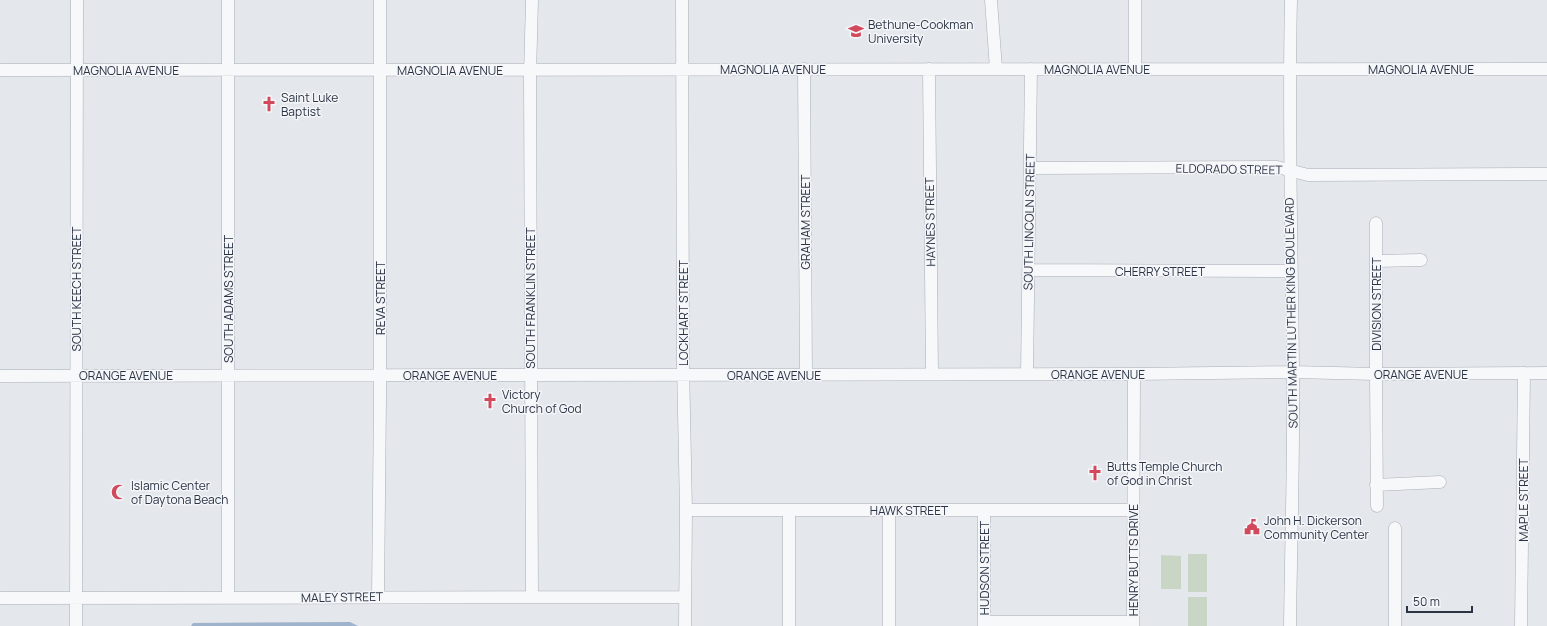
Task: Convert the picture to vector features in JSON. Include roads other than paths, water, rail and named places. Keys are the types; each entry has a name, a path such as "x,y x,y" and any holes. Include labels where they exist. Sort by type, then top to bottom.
{"street":[{"name":"SOUTH KEECH STREET","path":"76,626 77,0"},
{"name":"SOUTH ADAMS STREET","path":"228,0 228,598"},
{"name":"REVA STREET","path":"378,596 380,375 380,0"},
{"name":"SOUTH FRANKLIN STREET","path":"532,0 530,70 532,597"},
{"name":"LOCKHART STREET","path":"682,0 683,375 686,510 685,626"},
{"path":"991,0 996,69"},
{"path":"1134,69 1135,0"},
{"name":"SOUTH MARTIN LUTHER KING BOULEVARD","path":"1290,626 1293,372 1289,69 1291,0"},
{"name":"GRAHAM STREET","path":"804,69 806,374"},
{"name":"HAYNES STREET","path":"929,69 932,374"},
{"name":"SOUTH LINCOLN STREET","path":"1027,374 1031,69"},
{"name":"MAGNOLIA AVENUE","path":"0,70 1547,69"},
{"name":"ELDORADO STREET","path":"1030,168 1277,167 1308,174 1547,174"},
{"name":"DIVISION STREET","path":"1376,223 1377,506"},
{"path":"1376,261 1421,260"},
{"name":"CHERRY STREET","path":"1029,270 1291,271"},
{"name":"ORANGE AVENUE","path":"0,376 1134,374 1293,372 1376,374 1547,373"},
{"name":"MAPLE STREET","path":"1521,626 1524,373"},
{"name":"HENRY BUTTS DRIVE","path":"1133,624 1134,374"},
{"path":"1376,485 1440,482"},
{"name":"HAWK STREET","path":"686,510 1133,510"},
{"path":"789,510 789,626"},
{"path":"889,510 889,626"},
{"name":"HUDSON STREET","path":"984,511 984,624"},
{"path":"1395,528 1395,626"},
{"name":"MALEY STREET","path":"0,598 76,599 378,596 685,597"},
{"path":"984,624 1133,624"}],"water":[{"path":"350,622 358,626 191,626 193,623"}],"place":[{"name":"Bethune-Cookman University","path":"856,31"},
{"name":"Saint Luke Baptist","path":"269,104"},
{"name":"Victory Church of God","path":"490,401"},
{"name":"Butts Temple Church of God in Christ","path":"1095,473"},
{"name":"Islamic Center of Daytona Beach","path":"119,492"},
{"name":"John H. Dickerson Community Center","path":"1252,527"}]}
